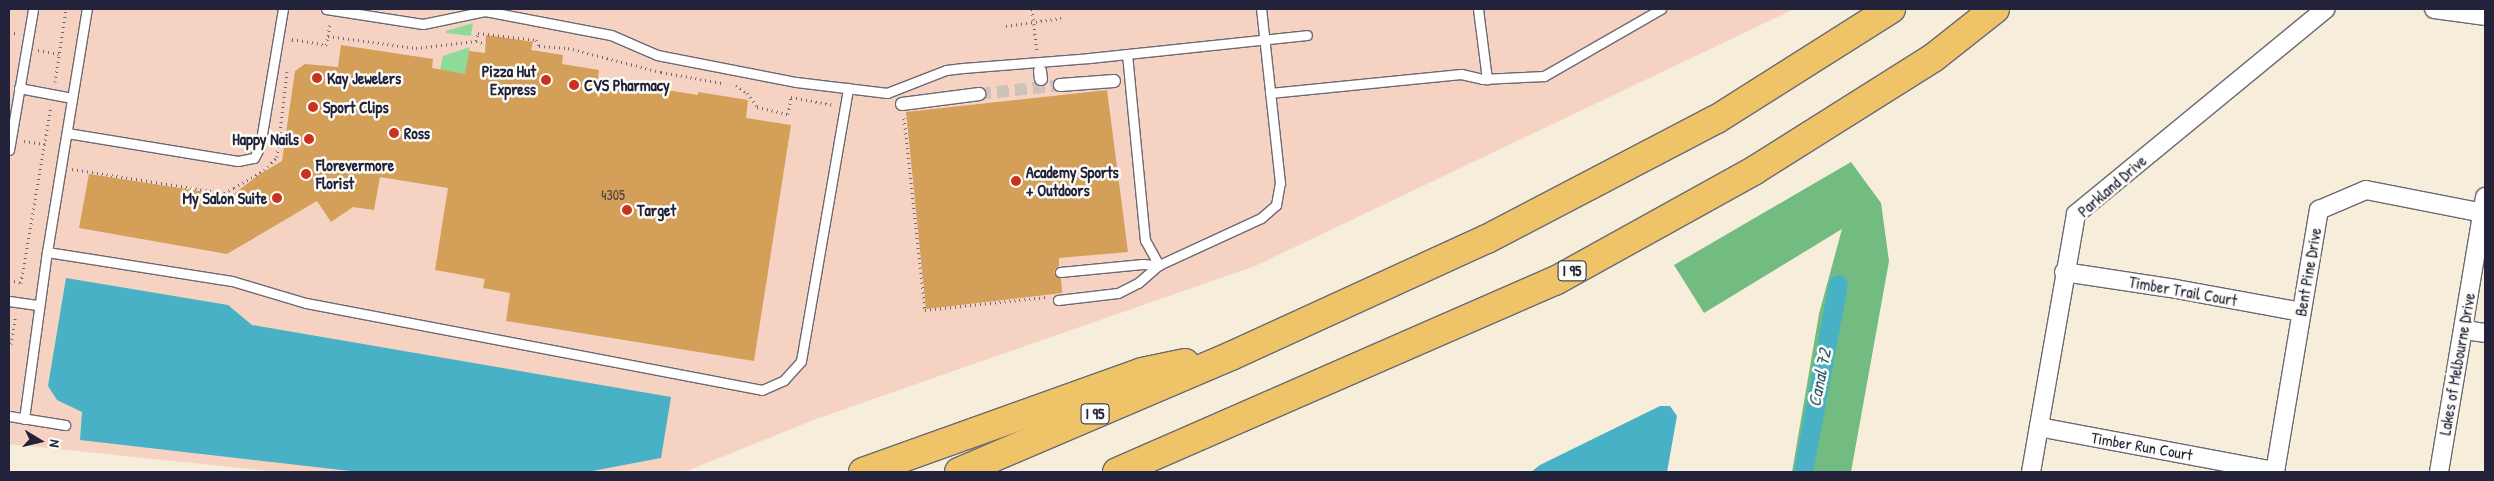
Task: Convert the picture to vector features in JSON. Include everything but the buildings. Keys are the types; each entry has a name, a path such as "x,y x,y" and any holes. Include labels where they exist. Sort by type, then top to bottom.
{"highway":[{"name":"I 95","path":"959,472 1231,356 1487,239 1717,119 1891,9"},
{"name":"I 95","path":"1117,472 1555,281 1754,170 1933,58 1995,9"},
{"path":"863,472 1142,372 1166,366 1231,356"}],"street":[{"name":"Parkland Drive","path":"2031,472 2064,272 2076,214 2326,9"},
{"path":"2434,9 2485,16"},
{"path":"1060,85 1114,81"},
{"path":"901,105 979,94"},
{"name":"Bent Pine Drive","path":"2275,471 2319,210 2366,190 2484,205"},
{"name":"Lakes of Melbourne Drive","path":"2439,472 2484,205"},
{"name":"Timber Trail Court","path":"2064,272 2176,289 2301,312"},
{"path":"2464,330 2485,333"},
{"name":"Timber Run Court","path":"2038,427 2275,471"}],"lane":[{"path":"9,150 33,9"},
{"path":"24,419 47,252 87,9"},
{"path":"67,133 238,161 254,158 260,146 283,9"},
{"path":"326,9 423,24 485,12 611,34 656,55 796,82 887,93 946,70 1040,71 1127,54 1307,35"},
{"path":"1058,300 1118,293 1138,283 1159,265 1261,218 1276,205 1280,183 1261,9"},
{"path":"1478,9 1486,79"},
{"path":"1270,93 1461,74 1486,79 1544,76 1661,9"},
{"path":"1127,54 1145,240 1159,265"},
{"path":"20,88 72,98"},
{"path":"47,252 232,281 306,303 762,390 784,380 801,360 848,88"},
{"path":"1060,272 1143,264 1159,265"},
{"path":"9,301 39,305"},
{"path":"9,416 66,426"}],"path":[{"path":"9,280 21,283 66,9"},
{"path":"1032,9 1040,71"},
{"path":"1006,26 1061,18"},
{"path":"476,42 478,33 536,40 539,46 568,48 661,72 739,86 756,107 788,114 791,97 830,105"},
{"path":"291,48 292,39 326,45 328,36 416,48 476,42 486,44"},
{"path":"61,167 224,193 264,170 278,157 288,67"},
{"path":"901,105 925,310 1050,297 1058,300"},
{"path":"10,139 45,144"}],"shaded area":[{"path":"9,9 1794,9 1255,266 816,419 689,470 674,472 279,472 9,444"}],"green space":[{"path":"473,23 471,36 446,33 446,31"},
{"path":"470,47 465,74 440,70 443,56"},
{"path":"1851,162 1881,203 1889,261 1851,472 1792,472 1819,314 1842,229 1704,313 1674,265"}],"water":[{"path":"66,278 228,305 252,325 671,397 661,458 587,472 359,472 80,440 82,412 57,400 48,386"},
{"path":"1660,406 1670,406 1677,416 1667,472 1531,472 1540,465"}],"waterway":[{"name":"Canal 72","path":"1803,472 1838,284"}],"tunnel":[{"path":"979,94 1060,85"}],"place":[{"name":"Kay Jewelers","path":"317,78"},
{"name":"Pizza Hut Express","path":"546,80"},
{"name":"CVS Pharmacy","path":"574,85"},
{"name":"Sport Clips","path":"313,107"},
{"name":"Ross","path":"394,133"},
{"name":"Happy Nails","path":"309,139"},
{"name":"Florevermore Florist","path":"306,174"},
{"name":"Academy Sports + Outdoors","path":"1016,181"},
{"name":"My Salon Suite","path":"277,198"},
{"name":"Target","path":"627,210"}]}
